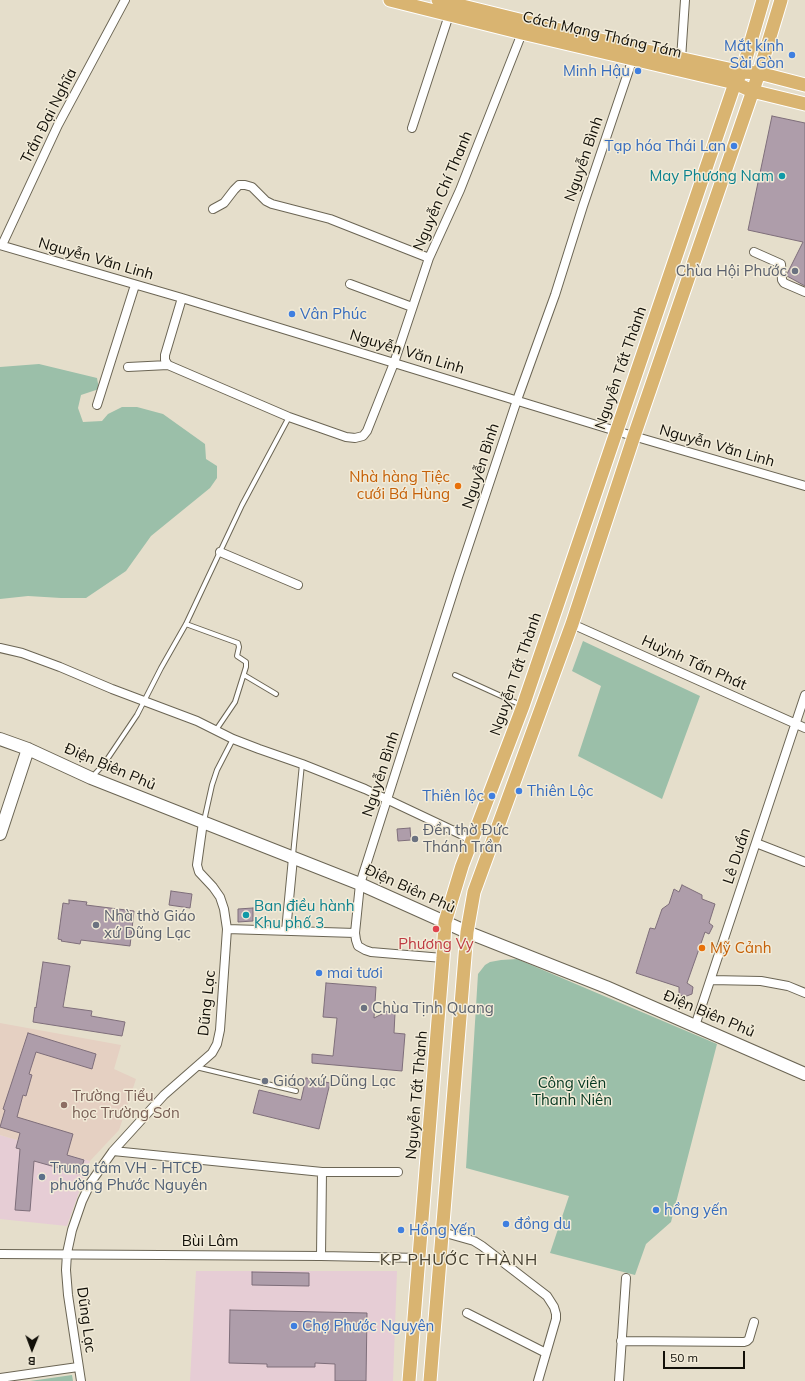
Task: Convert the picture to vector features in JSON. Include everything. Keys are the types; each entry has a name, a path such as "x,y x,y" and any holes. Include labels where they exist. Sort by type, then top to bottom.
{"main road":[{"name":"Cách Mạng Tháng Tám","path":"390,0 455,6 681,59 738,78 752,91 805,104"},
{"name":"Cách Mạng Tháng Tám","path":"438,0 522,33 633,58 738,78 759,73 805,85"},
{"name":"Nguyễn Tất Thành","path":"409,1381 444,958 445,922 462,866 523,706 738,78 763,0"},
{"path":"430,1381 467,932 474,892 572,624 634,436 759,73 781,0"}],"street":[{"name":"Trần Đại Nghĩa","path":"1,245 58,125 125,0"},
{"path":"681,59 685,0"},
{"path":"412,128 455,6"},
{"name":"Nguyễn Chí Thanh","path":"289,417 346,437 355,438 363,436 367,431 394,363 429,258 460,190 522,33"},
{"name":"Nguyễn Bình","path":"355,933 360,884 461,569 517,400 555,295 583,206 633,58"},
{"path":"213,209 224,203 239,185 245,185 252,187 266,201 272,204 330,219 429,258"},
{"name":"Nguyễn Văn Linh","path":"1,245 182,298 616,431 805,486"},
{"path":"754,252 781,264 782,280 784,283 805,292"},
{"path":"350,284 412,307"},
{"path":"98,405 135,285"},
{"path":"168,365 164,360 165,355 182,298"},
{"path":"128,367 168,365 289,417"},
{"path":"220,552 298,585"},
{"name":"Huỳnh Tấn Phát","path":"572,624 805,728"},
{"path":"0,648 22,653 197,721 216,731 259,749 366,789 473,840"},
{"name":"Lê Duẩn","path":"696,1026 805,695"},
{"name":"Điện Biên Phủ","path":"0,739 28,749 91,778 360,884 467,932 606,987 805,1074"},
{"path":"0,834 28,749"},
{"name":"Dũng Lạc","path":"80,1381 68,1295 67,1254 72,1230 82,1201 91,1182 113,1151 164,1095 212,1053 217,1044 220,1030 227,929 224,909 220,897 199,872 197,864 203,822"},
{"path":"756,843 805,862"},
{"path":"286,931 293,858"},
{"path":"227,929 355,933 358,946 365,950 444,958"},
{"path":"711,980 761,981 788,986 805,992"},
{"path":"113,1151 322,1172 398,1172"},
{"path":"321,1256 322,1172"},
{"path":"442,1232 478,1243 547,1296 556,1314 556,1319 538,1381"},
{"name":"Bùi Lâm","path":"0,1254 420,1258"},
{"path":"618,1381 626,1278"},
{"path":"467,1313 546,1353"},
{"path":"621,1342 744,1342 750,1339 754,1322"},
{"path":"0,1378 78,1367"}],"lane":[{"path":"91,778 116,748 137,716 161,668 186,624 242,505 289,417"},
{"path":"186,624 238,643 237,656 246,662 244,675 235,702 216,731"},
{"path":"244,675 276,694"},
{"path":"455,675 523,706"},
{"path":"203,822 217,770 234,739"},
{"path":"293,858 302,764"},
{"path":"196,1067 296,1091"}],"shaded area":[{"name":"Trường Tiểu học Trường Sơn","path":"0,1023 121,1045 114,1069 136,1079 119,1130 90,1161 0,1135"},
{"name":"Trung tâm VH - HTCĐ phường Phước Nguyên","path":"0,1135 90,1161 67,1226 0,1219"},
{"name":"Chợ Phước Nguyên","path":"196,1271 397,1271 393,1381 190,1381"}],"green space":[{"path":"39,364 97,378 99,389 81,395 78,408 83,422 102,421 108,414 122,407 137,407 163,414 205,444 206,459 217,466 217,478 210,488 151,536 126,571 86,598 28,596 0,599 0,367"},
{"path":"583,641 700,696 662,799 578,756 601,686 572,671"},
{"name":"Công viên Thanh Niên","path":"517,959 717,1044 671,1222 646,1244 635,1275 550,1253 569,1196 466,1168 478,974 485,965 490,962"},
{"path":"72,1375 73,1381 30,1381"}],"building":[{"name":"May Phương Nam","path":"772,116 805,123 805,286 787,276 803,242 748,230"},
{"path":"410,828 411,840 398,841 397,829"},
{"path":"682,885 702,895 702,899 715,904 709,923 713,926 709,934 705,932 687,983 693,987 692,994 684,997 679,994 679,987 636,973 650,928 655,929 662,909 669,904 674,889 679,892"},
{"path":"171,891 192,894 190,908 169,905"},
{"name":"Nhà thờ Giáo xứ Dũng Lạc","path":"69,900 87,902 86,905 134,911 130,946 81,940 80,944 61,941 62,940 58,939 63,903 69,904"},
{"name":"Ban điều hành Khu phố 3","path":"253,908 253,921 238,922 238,909"},
{"path":"43,962 70,966 63,1007 92,1011 91,1016 125,1022 122,1036 33,1022"},
{"path":"326,983 376,987 374,1018 390,1010 395,1013 394,1033 405,1034 402,1071 312,1063 312,1054 333,1056 337,1018 323,1017"},
{"path":"28,1033 96,1054 92,1069 36,1052 29,1074 32,1075 26,1096 23,1095 17,1117 73,1134 67,1155 84,1160 80,1174 34,1161 30,1211 15,1210 20,1149 16,1148 20,1133 0,1127 5,1110 3,1109"},
{"path":"306,1078 330,1083 319,1129 253,1113 259,1090 301,1100"},
{"path":"252,1272 309,1273 309,1286 252,1285"},
{"path":"230,1310 367,1313 366,1381 335,1381 335,1364 315,1363 315,1367 267,1367 267,1364 229,1363"}],"place":[{"name":"Mắt kính Sài Gòn","path":"792,55"},
{"name":"Minh Hậu","path":"638,71"},
{"name":"Tạp hóa Thái Lan","path":"734,146"},
{"name":"May Phương Nam","path":"782,176"},
{"name":"Chùa Hội Phước","path":"795,271"},
{"name":"Vân Phúc","path":"292,314"},
{"name":"Nhà hàng Tiệc cưới Bá Hùng","path":"458,486"},
{"name":"Thiên Lộc","path":"519,791"},
{"name":"Thiên lộc","path":"492,796"},
{"name":"Đền thờ Đức Thánh Trần","path":"415,839"},
{"name":"Ban điều hành Khu phố 3","path":"246,915"},
{"name":"Nhà thờ Giáo xứ Dũng Lạc","path":"96,925"},
{"name":"Phương Vy","path":"436,929"},
{"name":"Mỹ Cảnh","path":"702,948"},
{"name":"mai tươi","path":"319,973"},
{"name":"Chùa Tịnh Quang","path":"364,1008"},
{"name":"Giáo xứ Dũng Lạc","path":"265,1081"},
{"name":"Trường Tiểu học Trường Sơn","path":"64,1105"},
{"name":"Trung tâm VH - HTCĐ phường Phước Nguyên","path":"42,1177"},
{"name":"hồng yến","path":"656,1210"},
{"name":"đồng du","path":"506,1224"},
{"name":"Hồng Yến","path":"401,1230"},
{"name":"Chợ Phước Nguyên","path":"294,1326"}],"district":[{"name":"KP PHƯỚC THÀNH","path":"459,1260"}]}
